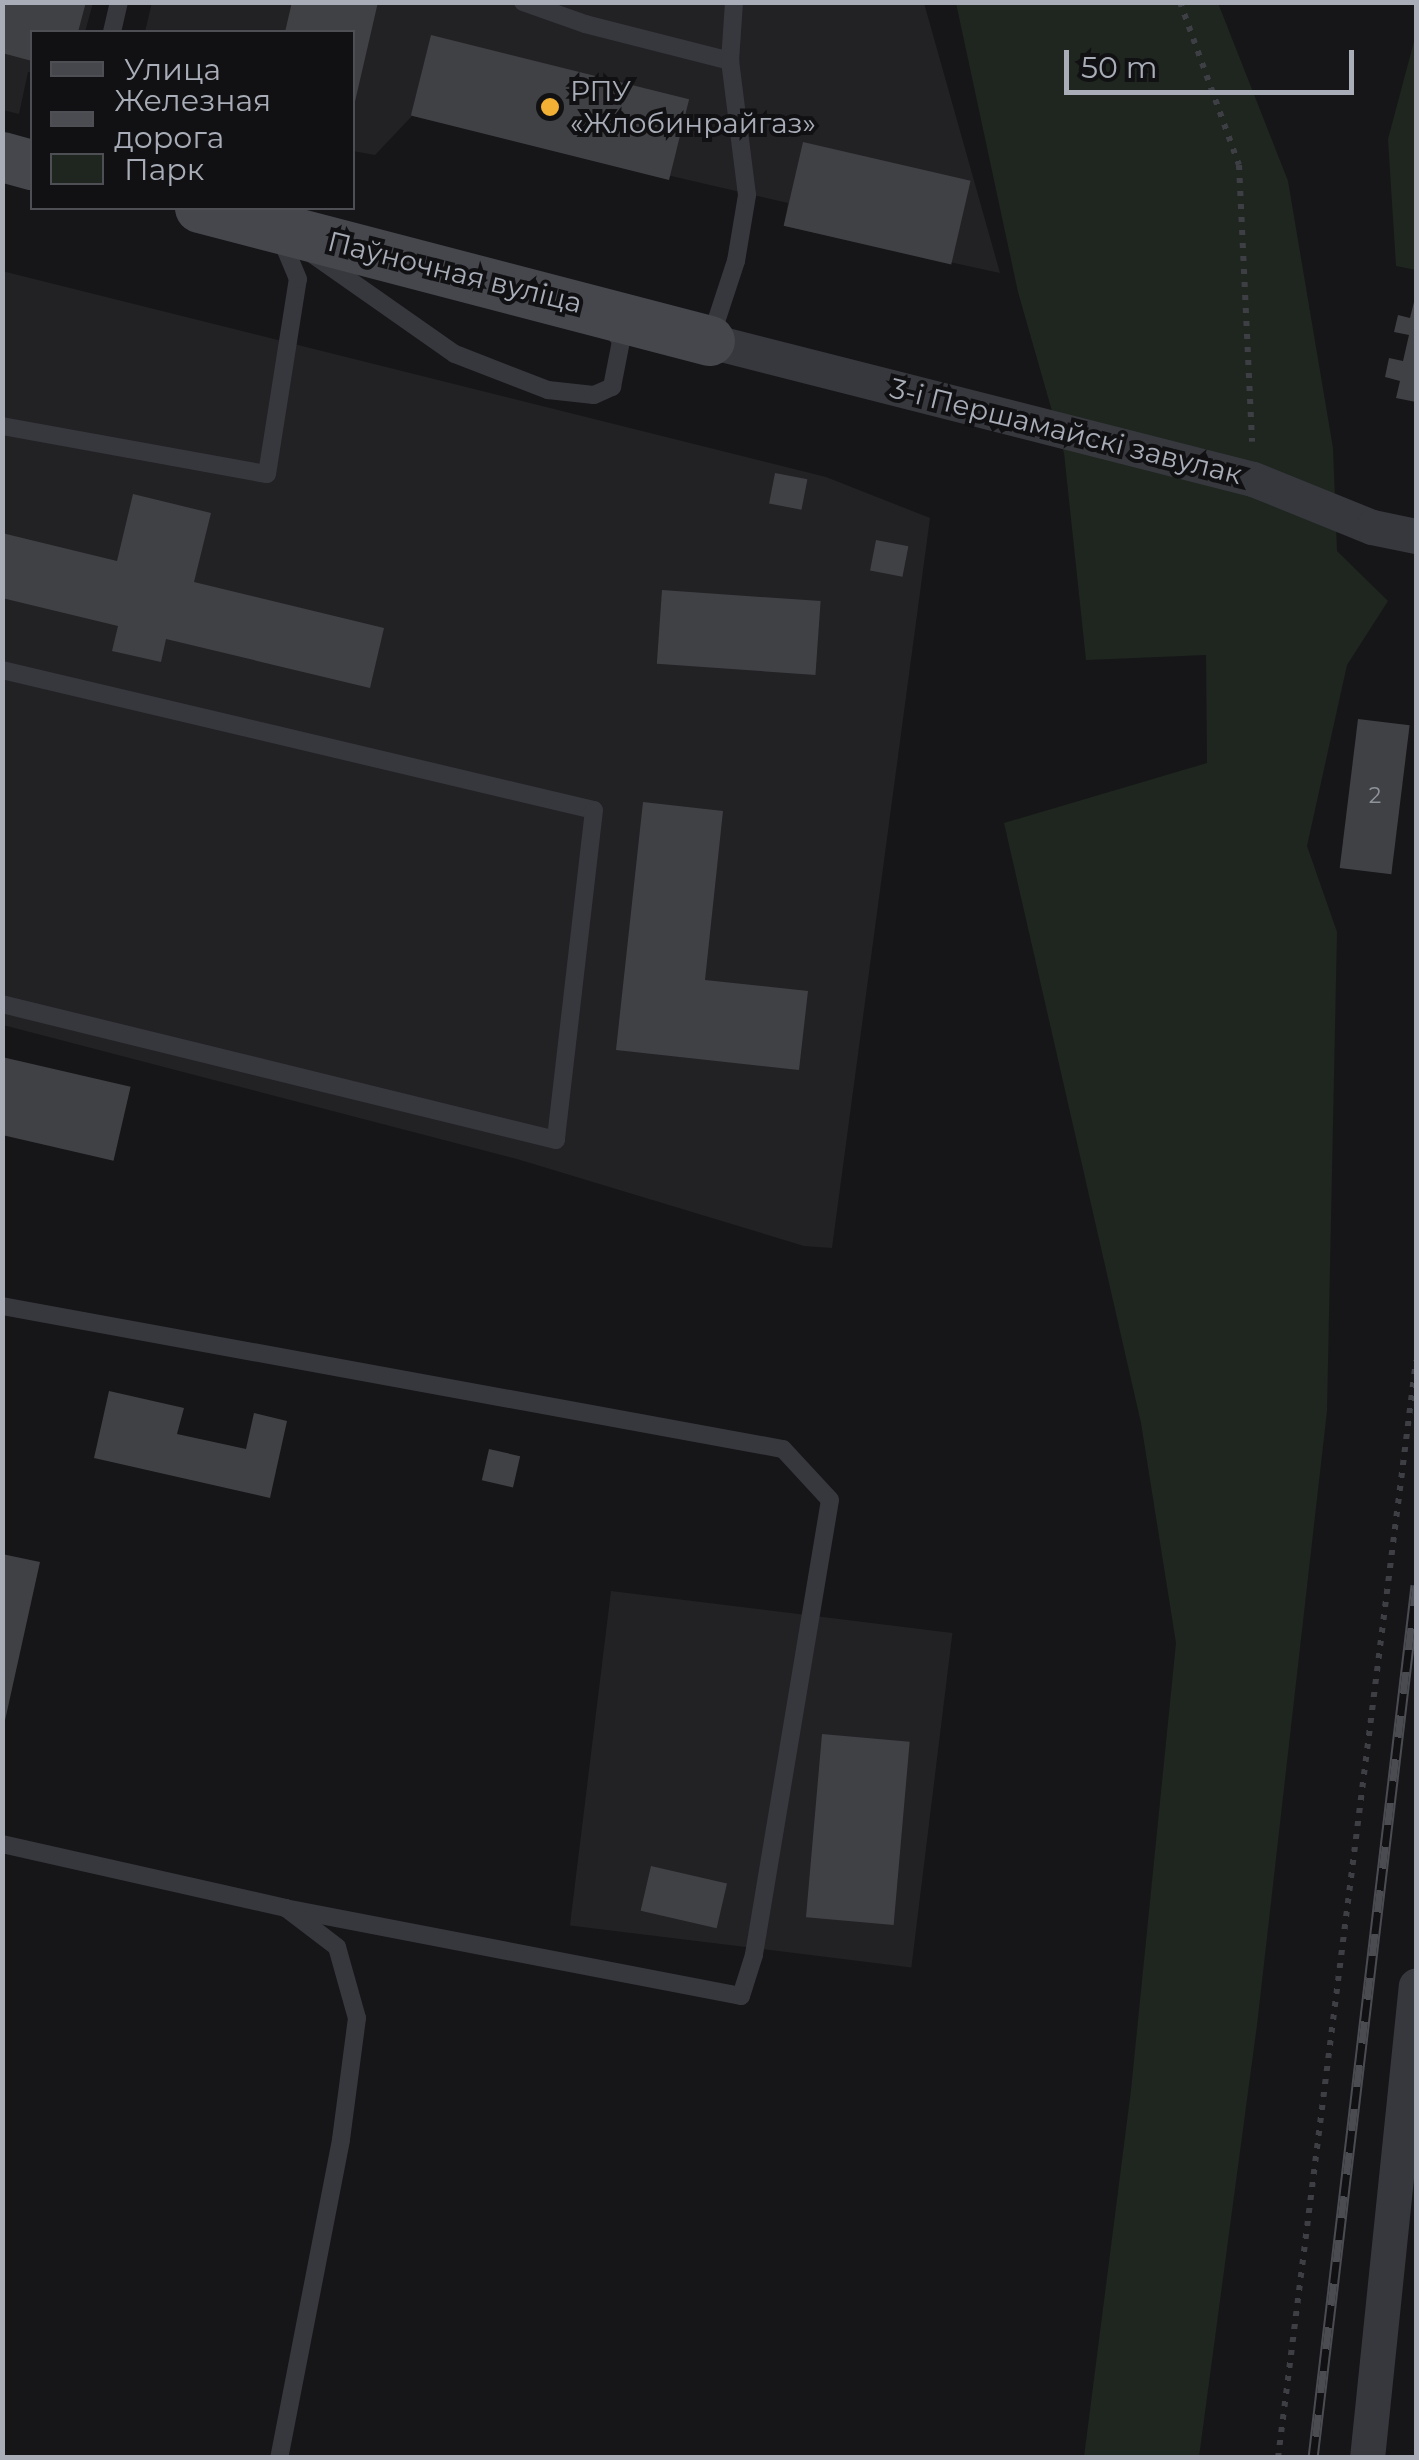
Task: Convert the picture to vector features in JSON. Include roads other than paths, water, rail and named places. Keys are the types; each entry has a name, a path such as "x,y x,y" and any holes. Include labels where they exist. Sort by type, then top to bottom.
{"street":[{"path":"2,158 30,165"},
{"name":"Паўночная вуліца","path":"208,210 597,308 710,341"},
{"name":"3-і Першамайскі завулак","path":"710,341 1254,479 1372,527 1416,536"},
{"path":"1367,2458 1416,1986"}],"lane":[{"path":"112,30 119,2"},
{"path":"523,2 585,24 730,62"},
{"path":"710,341 736,261 748,195 730,62 734,2"},
{"path":"276,226 362,292 455,354 548,390 594,395 612,387 621,342 597,308"},
{"path":"2,426 268,474 298,279 276,226"},
{"path":"2,670 594,810 556,1140 2,1004"},
{"path":"2,1306 783,1448 830,1500 754,1955 741,1996 286,1908 2,1844"},
{"path":"280,2458 340,2140 357,2018 337,1947 286,1908"}],"railway":[{"path":"1313,2458 1416,1585"}],"place":[{"name":"РПУ «Жлобинрайгаз»","path":"550,107"}]}
